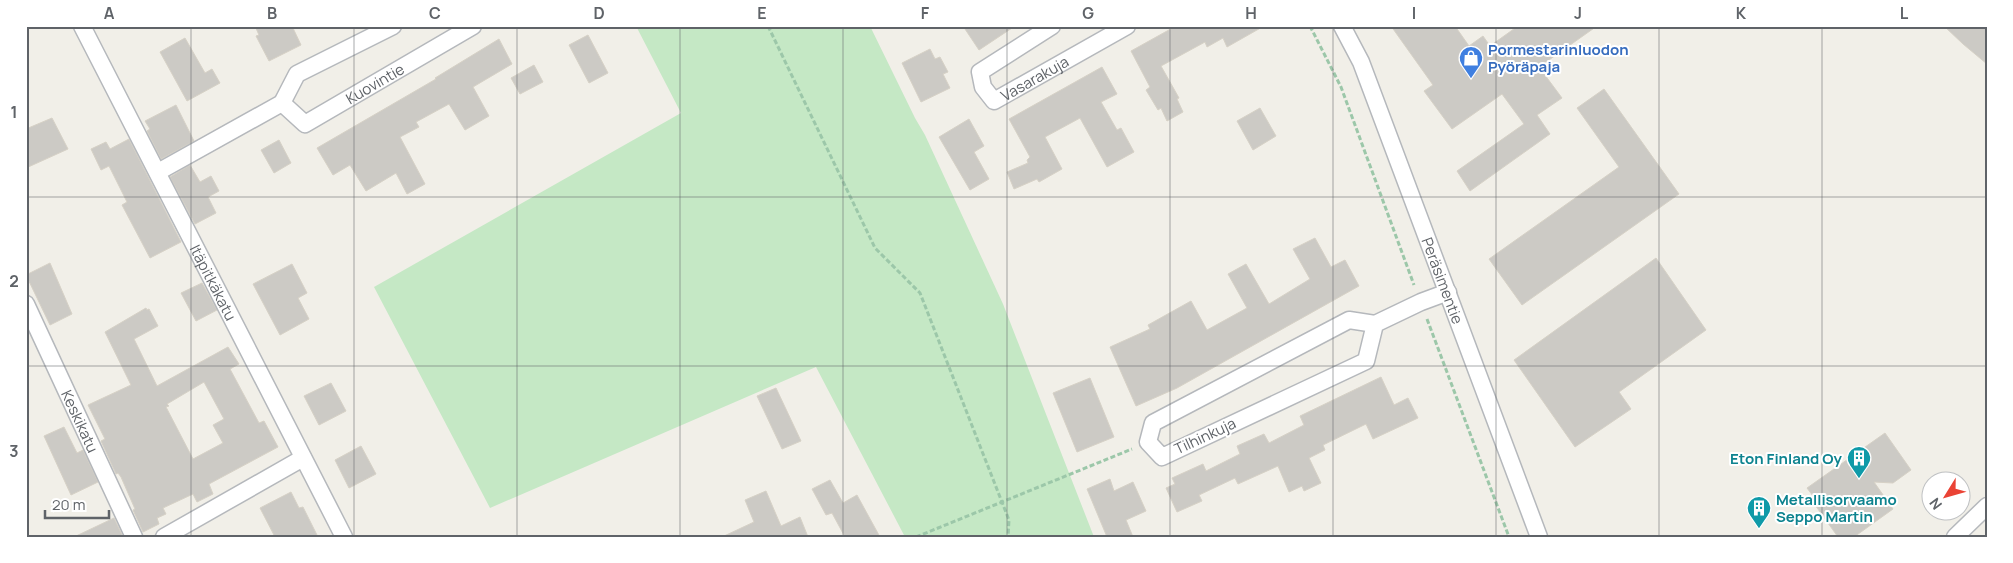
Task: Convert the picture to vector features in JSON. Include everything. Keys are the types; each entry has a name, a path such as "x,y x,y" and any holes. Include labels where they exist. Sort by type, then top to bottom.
{"street":[{"name":"Itäpitkäkatu","path":"82,26 344,537"},
{"path":"158,172 282,103 297,74 393,26"},
{"name":"Kuovintie","path":"282,103 305,124 473,26"},
{"name":"Vasarakuja","path":"1052,26 980,72 983,87 994,101 1127,26"},
{"name":"Peräsimentie","path":"1342,26 1361,62 1539,537"},
{"path":"1375,324 1421,302 1448,292"},
{"name":"Keskikatu","path":"26,304 134,537"},
{"name":"Tilhinkuja","path":"1349,320 1375,324 1366,361 1162,457 1148,442 1153,423 1349,320"},
{"path":"164,537 303,458"},
{"path":"1955,537 1987,506"}],"path":[{"path":"768,26 875,248 920,293 1009,520 1008,537"},
{"path":"1310,26 1341,87 1509,537"},
{"path":"916,537 1148,442"}],"green space":[{"path":"636,26 870,26 925,135 1003,304 1094,537 905,537 816,367 490,508 374,287 681,113"}],"building":[{"path":"255,26 292,26 301,45 269,61 256,36 259,35"},
{"path":"963,26 1015,26 979,50"},
{"path":"1176,26 1264,26 1227,47 1223,38 1207,47 1205,42 1161,66 1179,98 1177,99 1183,112 1167,121 1161,108 1158,110 1146,90 1150,87 1131,51"},
{"path":"1391,26 1455,26 1469,46 1483,36 1490,46 1518,26 1597,26 1539,67 1562,98 1537,115 1550,134 1470,191 1457,171 1524,124 1502,94 1452,129 1424,91 1433,85"},
{"path":"1944,26 1987,26 1987,64 1963,44"},
{"path":"588,35 608,73 589,83 569,45"},
{"path":"185,38 205,73 212,69 220,83 187,101 160,52"},
{"path":"499,39 512,64 473,87 489,116 465,130 449,104 416,122 419,127 400,137 425,184 407,194 396,173 366,191 350,165 333,175 317,148 436,79"},
{"path":"930,49 935,59 940,57 948,72 943,74 950,88 921,102 902,63"},
{"path":"534,65 543,82 520,94 511,78"},
{"path":"1102,67 1117,94 1101,102 1117,130 1121,128 1134,152 1107,167 1080,118 1045,137 1062,169 1039,182 1037,179 1014,189 1007,172 1028,163 1027,160 1030,157 1009,119"},
{"path":"1604,89 1679,194 1522,305 1489,259 1619,167 1577,108"},
{"path":"176,105 194,141 161,159 147,131 150,129 145,121"},
{"path":"1260,108 1276,136 1253,150 1237,121"},
{"path":"52,118 68,149 26,168 26,129"},
{"path":"969,119 984,146 974,152 989,179 970,190 939,137"},
{"path":"129,139 181,242 150,258 122,205 127,202 109,166 101,170 91,149 106,142 110,149"},
{"path":"279,140 291,163 274,173 261,150"},
{"path":"190,165 200,182 211,176 219,191 208,197 216,213 195,224 170,177"},
{"path":"1315,238 1331,267 1345,260 1359,286 1177,388 1136,406 1110,347 1150,329 1148,325 1191,301 1207,330 1247,308 1228,274 1246,264 1269,304 1310,279 1293,249"},
{"path":"1656,258 1706,330 1619,392 1631,409 1575,447 1514,360"},
{"path":"50,263 72,314 50,325 26,275"},
{"path":"292,264 307,293 298,298 309,319 280,335 253,284"},
{"path":"202,283 217,310 196,321 181,293"},
{"path":"146,308 147,310 149,309 158,326 134,339 157,386 228,347 239,364 230,369 259,423 264,421 278,447 209,484 213,494 197,502 193,494 163,508 166,514 157,518 159,524 143,532 121,477 118,473 116,474 101,441 105,439 88,405 131,385 105,332","holes":["204,382 224,419 213,425 223,443 193,459 166,407 169,406 167,404"]},
{"path":"1381,377 1394,405 1408,398 1418,418 1373,439 1366,424 1323,445 1325,450 1309,458 1321,483 1304,491 1302,486 1289,492 1278,466 1238,484 1235,478 1199,495 1202,501 1177,512 1166,488 1175,484 1172,478 1203,464 1206,471 1240,454 1237,446 1264,434 1269,443 1304,425 1300,416"},
{"path":"1090,378 1114,437 1077,452 1053,393"},
{"path":"331,383 346,411 319,425 304,396"},
{"path":"776,388 801,441 782,449 757,396"},
{"path":"64,427 77,453 83,450 98,482 71,495 44,436"},
{"name":"Eton Finland Oy","path":"1885,433 1911,470 1893,483 1874,482 1893,509 1854,537 1838,537 1810,498 1813,496 1807,488"},
{"path":"361,446 376,474 349,488 335,460"},
{"path":"1110,479 1114,491 1133,482 1146,511 1126,520 1133,537 1107,537 1087,489"},
{"path":"830,480 843,503 857,495 880,537 845,537 832,513 826,515 812,489"},
{"path":"766,491 781,526 800,517 808,537 722,537 754,522 745,500"},
{"path":"291,492 299,508 303,507 318,537 275,537 260,508"},
{"path":"114,518 123,537 74,537"}],"place":[{"name":"Pormestarinluodon Pyöräpaja","path":"1471,79"},
{"name":"Eton Finland Oy","path":"1859,479"},
{"name":"Metallisorvaamo Seppo Martin","path":"1759,529"}]}
